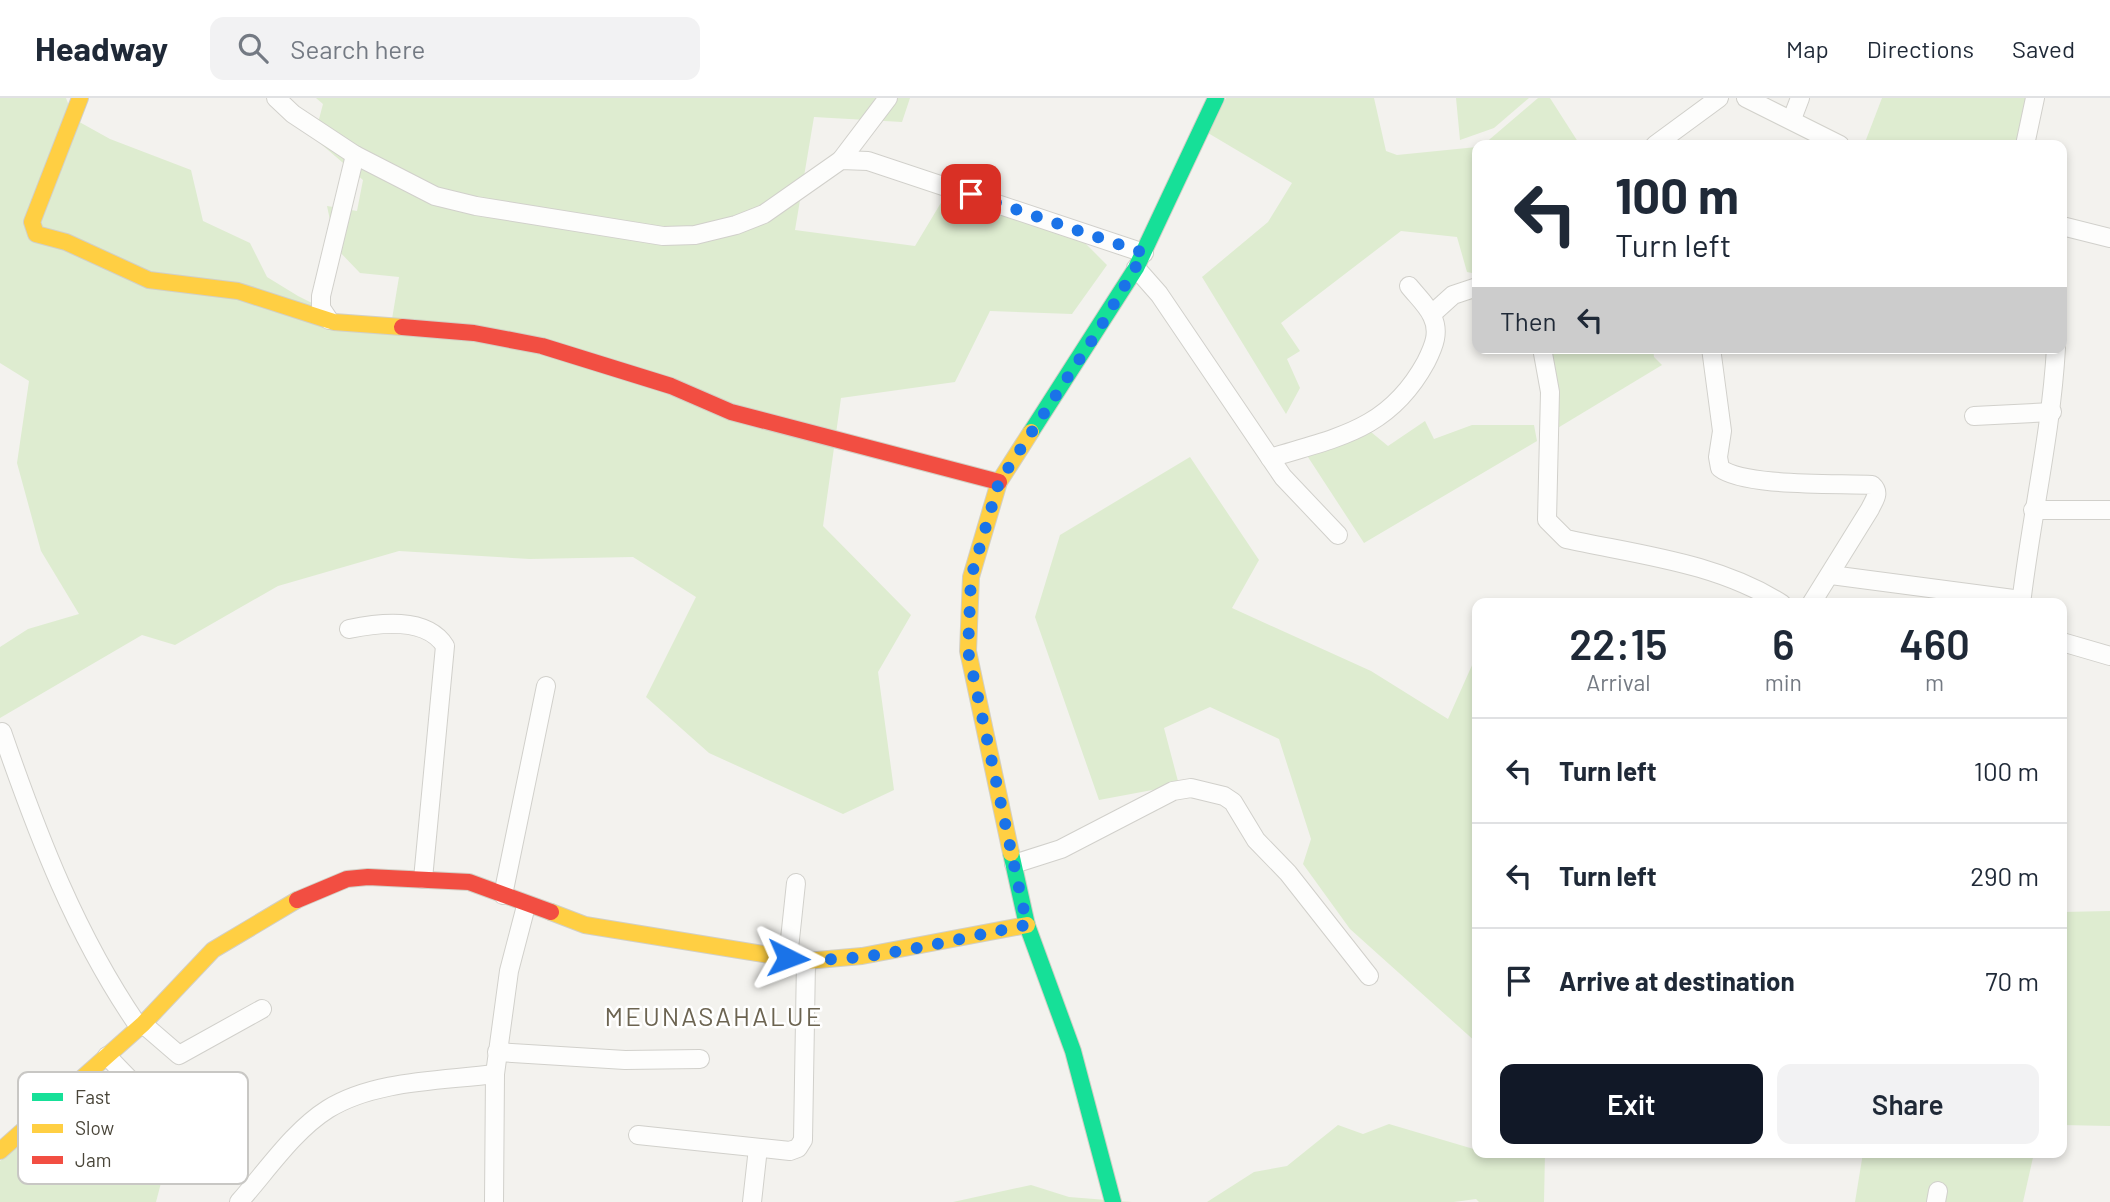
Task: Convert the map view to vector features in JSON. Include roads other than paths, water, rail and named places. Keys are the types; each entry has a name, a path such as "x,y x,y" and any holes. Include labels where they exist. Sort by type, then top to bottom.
{"street":[{"path":"80,98 32,222 33,232 66,242 149,280 238,291 329,320 474,333 542,346 671,386 731,412 999,482"},
{"path":"276,98 293,114 355,155 435,196 458,202 679,237 736,225 764,214 841,160 888,98"},
{"path":"1113,1202 1073,1051 1027,925 968,651 971,577 999,482 1140,261 1216,98"},
{"path":"1662,140 1719,98"},
{"path":"1746,98 1831,140"},
{"path":"1792,119 1800,98"},
{"path":"2026,140 2035,98"},
{"path":"329,320 321,308 321,296 355,155"},
{"path":"841,160 868,161 1140,261 1159,294 1270,458 1308,506 1338,535"},
{"path":"2067,227 2110,238"},
{"path":"1270,458 1322,445 1364,426 1387,411 1412,388 1431,352 1437,334 1432,314 1409,286"},
{"path":"1432,314 1453,295 1472,289"},
{"path":"1543,354 1550,392 1547,520 1554,530 1566,539 1716,571 1754,586 1773,598"},
{"path":"1712,354 1722,431 1718,457 1720,468 1727,474 1761,481 1868,485 1876,489 1877,495 1815,598"},
{"path":"2022,598 2033,510 2052,412 2056,354"},
{"path":"1975,416 2052,412"},
{"path":"2033,510 2110,510"},
{"path":"1831,575 1993,598"},
{"path":"349,629 380,622 402,623 436,636 445,646 423,880"},
{"path":"2067,643 2110,656"},
{"path":"503,895 546,686"},
{"path":"2,732 66,903 112,988 141,1026 179,1055 262,1009"},
{"path":"1014,864 1061,849 1173,791 1191,788 1224,796 1233,802 1256,840 1288,873 1369,976"},
{"path":"89,1072 141,1026 213,950 310,893 347,879 469,882 526,906 585,925 746,948 797,959 862,956 1027,925"},
{"path":"638,1135 790,1151 798,1148 803,1140 796,883"},
{"path":"494,1202 497,1052 509,971 526,906"},
{"path":"497,1052 625,1060 700,1059"},
{"path":"107,1056 122,1072"},
{"path":"239,1202 306,1127 326,1110 350,1098 380,1089 495,1074"},
{"path":"0,1151 18,1135"},
{"path":"752,1202 758,1148"}],"district":[{"name":"MEUNASAHALUE","path":"714,1017"}]}
